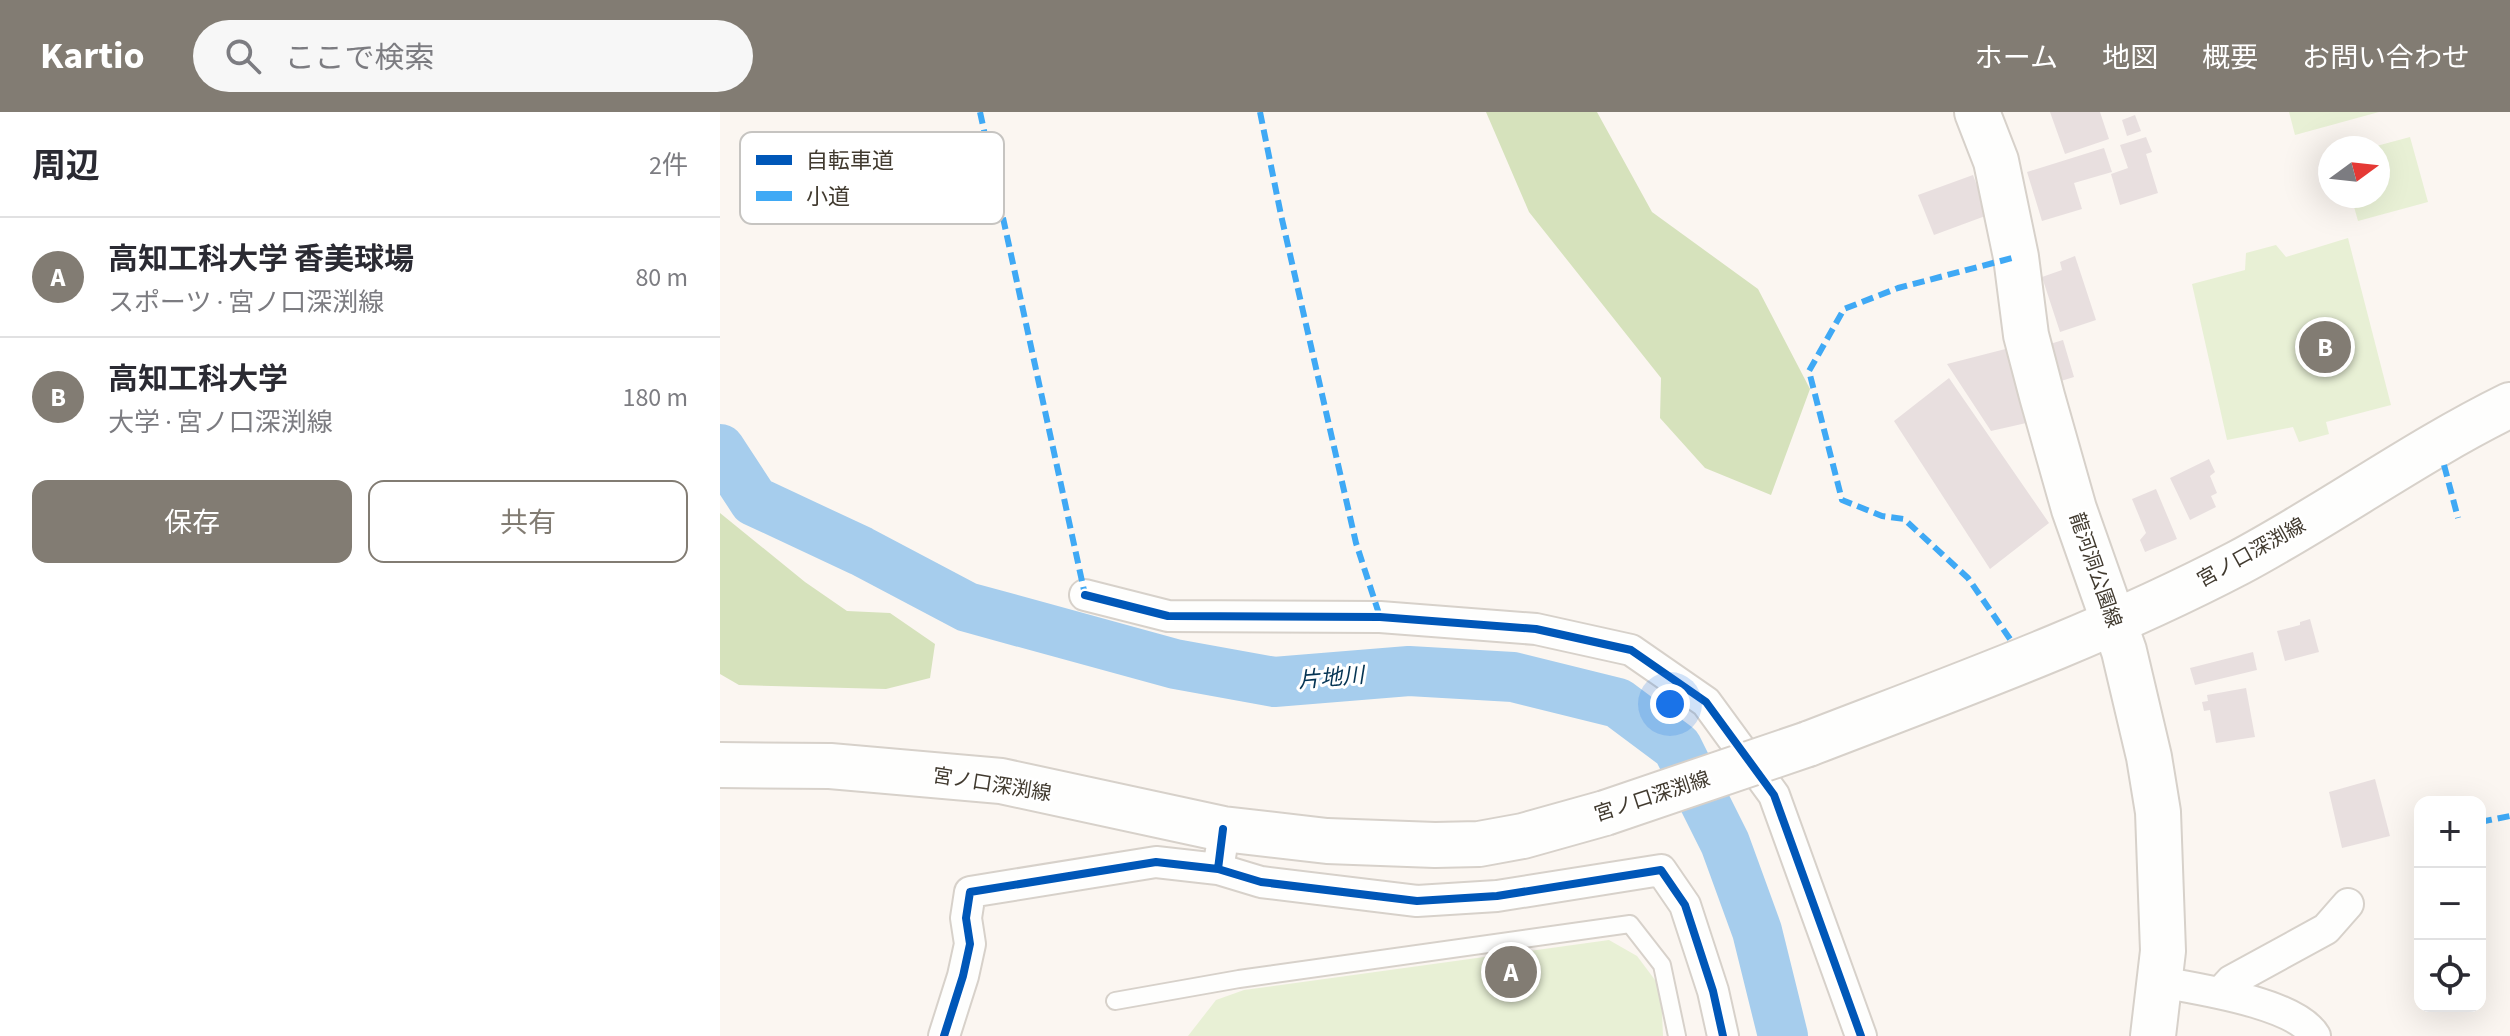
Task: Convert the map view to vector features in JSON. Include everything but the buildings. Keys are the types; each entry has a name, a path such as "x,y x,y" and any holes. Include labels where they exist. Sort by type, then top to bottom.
{"main road":[{"name":"龍河洞公園線","path":"1977,112 1996,161 2016,257 2026,335 2042,396 2074,509 2124,651 2144,733 2158,812 2163,951 2153,1036"},
{"name":"宮ノ口深渕線","path":"720,765 830,766 1001,781 1221,849 1327,841 1479,844 1523,836 1605,813 1808,744 2060,646 2238,562 2468,425 2510,405"}],"street":[{"path":"1085,595 1168,616 1380,617 1536,629 1631,650 1706,702 1774,795 1861,1036"},
{"path":"944,1036 970,944 966,918 970,892 1221,849 1261,882 1417,901 1497,896 1661,870 1685,905 1713,991 1723,1036"},
{"path":"2220,993 2231,981 2326,929 2348,904"},
{"path":"2161,982 2220,993 2277,1010 2309,1026 2315,1036"}],"lane":[{"path":"1115,1001 1239,979 1630,924 1662,965 1677,1036"}],"green space":[{"path":"1486,112 1597,112 1652,212 1758,289 1810,389 1771,495 1705,468 1660,418 1661,378 1529,212"},
{"path":"2289,112 2379,112 2295,135"},
{"path":"2410,137 2428,202 2358,221 2354,208 2390,208 2390,142"},
{"path":"2348,238 2391,405 2326,422 2329,434 2299,442 2293,427 2227,440 2192,284 2245,270 2246,253 2276,245 2286,257"},
{"path":"720,513 805,582 847,611 890,613 935,644 930,678 886,689 739,685 720,674"},
{"path":"1609,940 1637,956 1661,988 1663,1036 1188,1036 1216,1000 1244,990"}],"waterway":[{"name":"片地川","path":"720,449 754,501 861,551 967,607 1175,664 1274,682 1409,671 1513,677 1618,703 1677,747 1725,843 1757,931 1783,1036"}],"marked path":[{"path":"980,112 984,132"},
{"path":"1260,112 1356,543 1380,617"},
{"path":"1004,222 1085,595"},
{"path":"2010,639 1968,578 1904,519 1882,516 1842,500 1809,371 1844,309 1898,288 2016,257"},
{"path":"2444,465 2458,518"},
{"path":"2486,821 2510,816"}],"cycle path":[{"path":"1085,595 1168,616 1380,617 1536,629 1631,650 1706,702 1774,795 1861,1036"},
{"path":"944,1036 970,944 966,918 970,892 1156,862 1218,869 1223,829"},
{"path":"1218,869 1261,882 1417,901 1497,896 1661,870 1685,905 1713,991 1723,1036"}],"place":[{"name":"高知工科大学","path":"2325,347"},
{"name":"高知工科大学 香美球場","path":"1511,972"}]}
